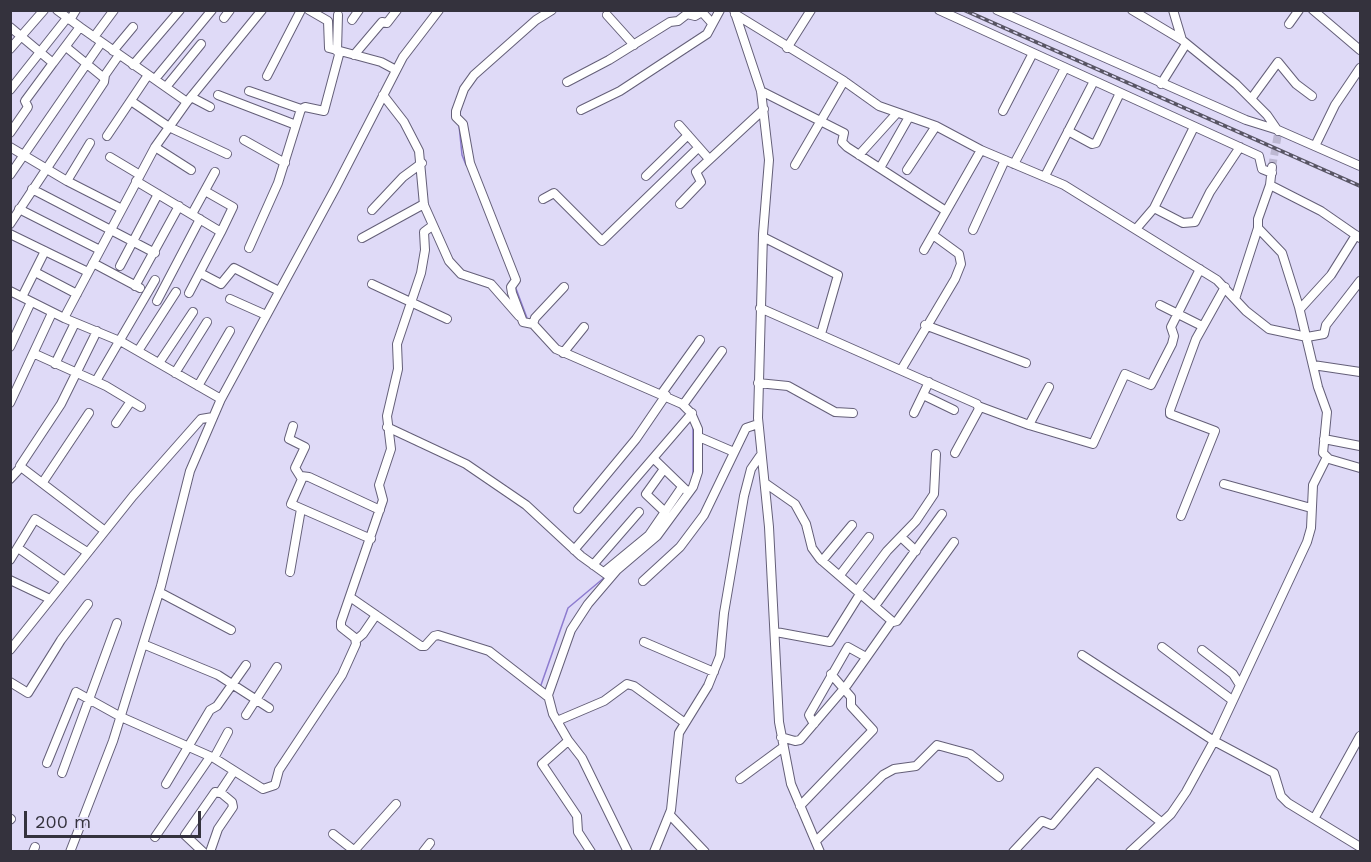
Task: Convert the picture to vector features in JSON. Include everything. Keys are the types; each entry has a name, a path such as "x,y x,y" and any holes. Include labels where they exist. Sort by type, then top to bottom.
{"street":[{"path":"10,49 44,10"},
{"path":"10,90 76,10"},
{"path":"10,175 86,64 114,10"},
{"path":"133,65 180,10"},
{"path":"107,136 151,77 212,10"},
{"path":"224,18 230,10"},
{"path":"64,318 155,147 189,100 262,10"},
{"path":"267,76 302,10"},
{"path":"352,20 359,10"},
{"path":"354,55 381,22 387,23 397,10"},
{"path":"70,852 121,717 159,592 190,471 213,417 396,70 423,28 439,10"},
{"path":"529,322 512,293 514,284 467,156 460,121 456,113 459,100 474,75 536,20 552,10"},
{"path":"581,110 608,98 707,34 711,22 720,10"},
{"path":"787,48 811,10"},
{"path":"939,10 1259,156 1262,169 1272,170 1270,185 1235,299"},
{"path":"997,10 1161,84 1360,166"},
{"path":"1132,10 1184,42 1251,99 1278,132"},
{"path":"1161,84 1184,42 1173,10"},
{"path":"1289,24 1299,10"},
{"path":"1313,10 1360,50"},
{"path":"59,11 165,87 189,100 210,107"},
{"path":"311,11 328,21 327,45 338,51 381,62 396,70"},
{"path":"567,82 687,14 694,16 702,12 711,22"},
{"path":"734,12 787,48 844,81 874,103 936,126 981,150 1046,176 1136,229 1226,287 1246,311 1269,329 1307,337 1324,334 1326,325 1360,281"},
{"path":"734,12 761,90 770,169 762,237 758,424 765,483 782,747 800,806 820,852"},
{"path":"249,248 285,163 301,109 305,106 324,111 338,51 338,15"},
{"path":"607,15 634,45"},
{"path":"10,27 53,63"},
{"path":"10,134 28,107 25,101 80,27"},
{"path":"10,224 44,169 104,82 116,53 133,27"},
{"path":"165,87 201,44"},
{"path":"66,47 104,78"},
{"path":"1003,111 1034,53"},
{"path":"1251,99 1278,62 1296,84 1312,96"},
{"path":"1014,164 1065,68"},
{"path":"1315,146 1335,105 1360,68"},
{"path":"795,165 844,81"},
{"path":"1046,176 1094,81"},
{"path":"761,90 845,134 842,143 946,212"},
{"path":"249,91 301,109"},
{"path":"1068,131 1092,144 1096,143 1120,93"},
{"path":"218,94 296,125"},
{"path":"383,95 404,122 419,151 424,204 432,226 457,271 491,284 553,346 563,353 683,405 691,414 699,437 698,472 654,538 608,574"},
{"path":"131,101 169,127 227,154"},
{"path":"680,204 701,182 695,173 764,109"},
{"path":"859,155 897,113"},
{"path":"880,168 909,117"},
{"path":"679,125 709,159"},
{"path":"907,170 936,126"},
{"path":"1136,229 1154,208 1194,127"},
{"path":"646,176 688,135"},
{"path":"244,140 285,163"},
{"path":"68,182 90,143"},
{"path":"10,147 44,169 122,209"},
{"path":"155,147 191,170"},
{"path":"1154,208 1184,223 1195,222 1210,192 1240,147"},
{"path":"543,199 554,193 602,241 698,148"},
{"path":"924,249 981,150"},
{"path":"111,157 158,194 221,232"},
{"path":"973,230 1005,160"},
{"path":"372,210 404,177 422,164"},
{"path":"192,214 215,172"},
{"path":"1270,185 1321,212 1358,237 1331,275 1300,309"},
{"path":"32,189 155,253"},
{"path":"189,293 233,207 205,191"},
{"path":"120,266 158,194"},
{"path":"362,238 424,204"},
{"path":"135,286 179,206"},
{"path":"19,209 100,250"},
{"path":"157,301 200,219"},
{"path":"356,640 341,625 383,498 379,485 391,449 387,413 398,369 397,344 424,257 424,231 432,226"},
{"path":"1258,228 1282,253 1300,309 1327,412 1323,453 1326,457 1360,468"},
{"path":"10,234 45,251 148,293"},
{"path":"901,370 925,326 955,279 961,259 959,254 933,235"},
{"path":"762,237 838,275 821,334"},
{"path":"10,347 27,300 34,272 45,251"},
{"path":"200,273 221,284 234,268 279,291"},
{"path":"760,308 978,406 1029,425 1094,444 1123,376 1127,374 1151,385 1172,344 1174,336 1171,327 1200,269"},
{"path":"34,272 77,294"},
{"path":"96,381 155,280"},
{"path":"372,284 447,319"},
{"path":"529,322 564,287"},
{"path":"1181,516 1215,432 1169,413 1202,326 1226,287"},
{"path":"10,291 52,313 118,340 221,399"},
{"path":"138,351 176,292"},
{"path":"230,299 266,315"},
{"path":"1160,305 1202,326"},
{"path":"159,363 193,312"},
{"path":"10,403 52,313"},
{"path":"175,373 207,322"},
{"path":"56,364 75,323"},
{"path":"925,326 1026,363"},
{"path":"563,353 584,327"},
{"path":"10,479 61,404 97,331"},
{"path":"198,386 230,332"},
{"path":"578,508 636,439 699,340"},
{"path":"683,405 722,351"},
{"path":"34,354 96,381 141,407"},
{"path":"1313,365 1360,372"},
{"path":"914,413 929,382"},
{"path":"758,383 788,386 835,412 853,413"},
{"path":"1029,425 1049,387"},
{"path":"923,395 954,410"},
{"path":"116,423 131,401"},
{"path":"955,453 978,406"},
{"path":"43,482 88,414"},
{"path":"574,550 691,414"},
{"path":"10,650 87,552 201,419 213,417"},
{"path":"643,582 680,547 704,515 748,426 758,424"},
{"path":"293,426 289,439 305,446 295,470 302,476 380,510"},
{"path":"387,427 466,464 526,505 574,550 608,574"},
{"path":"699,437 734,452"},
{"path":"1324,439 1360,446"},
{"path":"776,632 830,642 858,592 916,521 934,494 936,454"},
{"path":"654,852 670,815 678,737 714,672 722,648 724,613 744,496 751,469 760,456"},
{"path":"1130,852 1161,822 1186,792 1214,741 1307,542 1313,485 1326,457"},
{"path":"654,459 685,490"},
{"path":"20,466 105,531"},
{"path":"664,469 646,494 665,512"},
{"path":"302,476 290,503 371,539"},
{"path":"765,483 795,504 806,524 812,548 822,561 892,621"},
{"path":"1224,484 1311,508"},
{"path":"545,695 571,630 608,574 649,535 665,512 685,490"},
{"path":"290,572 301,509"},
{"path":"593,565 639,512"},
{"path":"875,606 942,514"},
{"path":"10,560 36,519 87,552"},
{"path":"822,561 852,525"},
{"path":"840,575 869,537"},
{"path":"901,537 916,551"},
{"path":"781,737 797,741 814,724 844,688 892,621 897,621 954,542"},
{"path":"18,548 65,581"},
{"path":"10,580 50,599"},
{"path":"159,592 231,630"},
{"path":"350,597 421,646 425,646 434,636 438,635 489,651 545,695 566,743 582,758 628,852"},
{"path":"10,682 28,693 61,640 88,604"},
{"path":"47,763 73,694 78,693 121,717 189,746 263,789 274,785 284,761 345,669 356,640 376,615"},
{"path":"62,773 117,623"},
{"path":"644,642 714,672"},
{"path":"143,644 208,670 269,708"},
{"path":"814,724 809,715 849,646 866,657"},
{"path":"1162,647 1232,700"},
{"path":"1202,650 1233,674 1240,685"},
{"path":"1082,655 1214,741 1274,773 1281,796 1360,847"},
{"path":"166,784 211,709 218,706 246,665"},
{"path":"246,715 277,667"},
{"path":"800,806 873,730 851,706 852,698 831,674"},
{"path":"557,721 604,701 627,684 686,723"},
{"path":"155,837 228,732"},
{"path":"1314,819 1360,736"},
{"path":"566,743 542,764 577,816 578,832 591,852"},
{"path":"816,841 883,775 894,769 916,766 937,745 968,753 999,777"},
{"path":"740,779 782,747"},
{"path":"220,793 234,771"},
{"path":"1013,852 1042,821 1052,825 1097,772 1161,822"},
{"path":"203,852 185,835 215,792 220,793 234,805 218,829 210,852"},
{"path":"333,834 354,851 396,804"},
{"path":"670,815 705,852"},
{"path":"423,852 430,843"}],"waterway":[{"path":"459,125 462,155 466,165"},
{"path":"515,286 527,318"},
{"path":"693,428 693,474"},
{"path":"541,685 568,608 605,577"},
{"path":"555,726 562,737"}],"tunnel":[{"path":"1272,167 1278,134"}],"railway":[{"path":"964,10 1360,186"}]}
